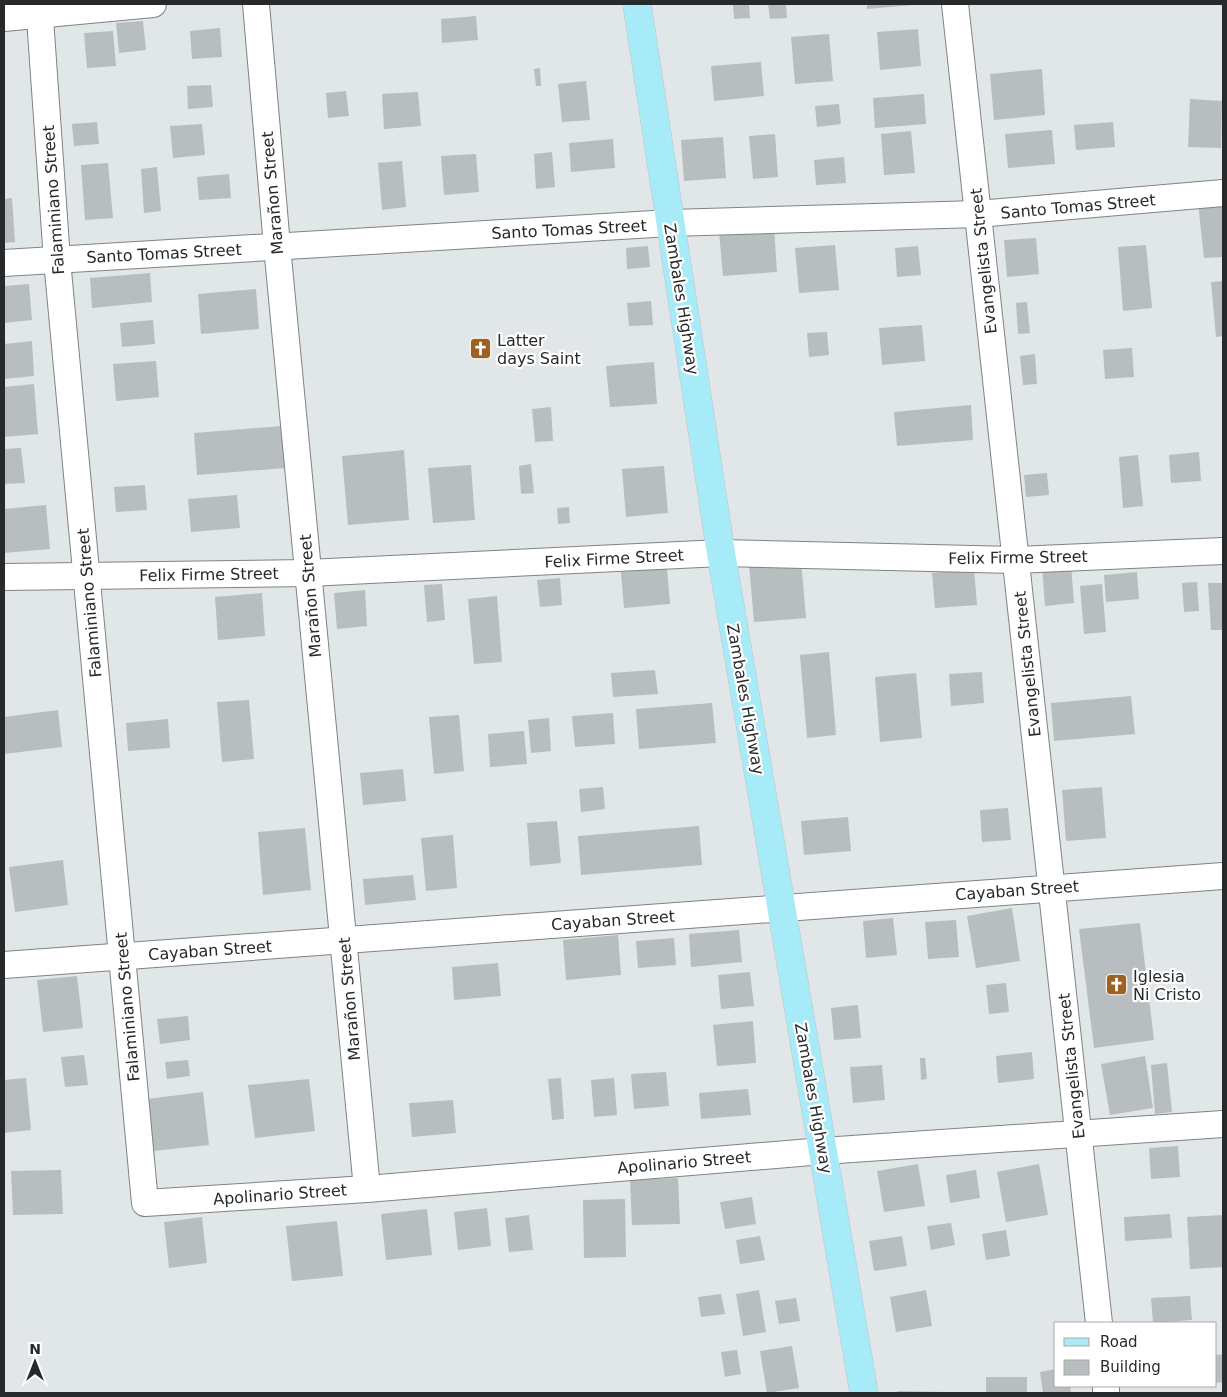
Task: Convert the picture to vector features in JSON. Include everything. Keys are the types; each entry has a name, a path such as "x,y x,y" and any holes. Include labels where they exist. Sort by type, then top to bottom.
{"main road":[{"name":"Zambales Highway","path":"637,4 721,553 864,1393"}],"street":[{"path":"4,18 39,9 153,4"},
{"name":"Marañon Street","path":"256,4 277,246 367,1188"},
{"name":"Evangelista Street","path":"955,4 1099,1322"},
{"name":"Falaminiano Street","path":"39,9 57,260 145,1203"},
{"name":"Santo Tomas Street","path":"4,263 670,223 978,214 1223,193"},
{"name":"Felix Firme Street","path":"4,577 308,573 721,553 1015,560 1223,551"},
{"name":"Cayaban Street","path":"4,965 1223,876"},
{"name":"Apolinario Street","path":"145,1203 367,1188 823,1151 1223,1124"}],"building":[{"path":"733,4 749,4 750,18 734,19"},
{"path":"768,4 786,4 787,18 770,19"},
{"path":"867,4 913,4 913,5 867,9"},
{"path":"476,16 478,40 442,43 441,19"},
{"path":"143,21 146,50 119,53 116,23"},
{"path":"220,28 222,57 192,59 190,31"},
{"path":"918,29 921,66 880,70 877,32"},
{"path":"113,31 116,66 87,68 84,33"},
{"path":"829,34 833,81 795,84 791,37"},
{"path":"761,62 764,96 714,101 711,66"},
{"path":"540,68 541,86 536,86 534,69"},
{"path":"1042,69 1045,115 994,120 990,74"},
{"path":"586,81 590,120 562,122 558,84"},
{"path":"211,85 213,107 188,109 187,86"},
{"path":"346,91 349,116 328,118 326,93"},
{"path":"418,92 421,126 384,129 382,94"},
{"path":"924,94 926,124 875,128 873,98"},
{"path":"1190,99 1222,101 1221,148 1188,147"},
{"path":"839,104 841,124 817,127 815,106"},
{"path":"97,122 99,144 74,146 72,124"},
{"path":"1113,122 1115,147 1076,150 1074,125"},
{"path":"202,124 205,155 173,158 170,126"},
{"path":"1052,130 1055,164 1008,168 1005,134"},
{"path":"911,131 915,173 884,175 881,134"},
{"path":"775,134 778,177 753,179 749,136"},
{"path":"723,137 726,178 684,181 681,140"},
{"path":"613,139 615,168 571,172 569,143"},
{"path":"552,152 555,187 536,189 534,154"},
{"path":"476,154 479,192 444,195 441,156"},
{"path":"844,157 846,183 816,185 814,160"},
{"path":"402,161 406,207 382,210 378,163"},
{"path":"108,163 113,218 85,220 81,165"},
{"path":"157,167 161,211 144,213 141,169"},
{"path":"229,174 231,198 199,200 197,177"},
{"path":"12,198 15,242 4,243 4,199"},
{"path":"1223,201 1223,257 1204,258 1198,203"},
{"path":"774,228 777,272 723,276 719,232"},
{"path":"1036,238 1039,274 1007,277 1004,240"},
{"path":"835,245 839,290 799,293 795,248"},
{"path":"1146,245 1152,308 1123,311 1118,247"},
{"path":"648,246 650,267 627,269 626,248"},
{"path":"918,246 921,275 897,277 895,248"},
{"path":"150,273 152,302 92,308 90,278"},
{"path":"1223,281 1223,336 1216,337 1211,282"},
{"path":"29,284 32,320 4,323 4,286"},
{"path":"256,289 259,329 201,334 198,294"},
{"path":"651,301 653,325 629,326 627,303"},
{"path":"1027,302 1030,333 1018,334 1016,303"},
{"path":"153,320 155,344 122,347 120,323"},
{"path":"922,325 925,361 882,365 879,328"},
{"path":"827,332 829,355 809,357 807,333"},
{"path":"32,341 34,376 4,379 4,344"},
{"path":"1132,348 1134,377 1105,379 1103,350"},
{"path":"1035,354 1037,384 1023,385 1020,356"},
{"path":"156,361 159,397 116,401 113,364"},
{"path":"654,362 657,404 610,407 606,366"},
{"path":"34,384 38,434 4,437 4,387"},
{"path":"971,405 973,440 897,446 894,412"},
{"path":"551,407 553,441 535,442 532,409"},
{"path":"282,426 286,468 197,475 194,433"},
{"path":"21,448 25,483 4,484 4,449"},
{"path":"404,450 409,520 348,525 342,456"},
{"path":"1199,452 1201,481 1171,483 1169,455"},
{"path":"1138,455 1143,506 1123,508 1119,457"},
{"path":"531,464 534,493 521,494 519,466"},
{"path":"471,465 475,520 433,523 428,468"},
{"path":"664,466 668,513 626,517 622,469"},
{"path":"1047,473 1049,495 1026,497 1024,475"},
{"path":"145,485 147,510 116,512 114,487"},
{"path":"237,495 240,528 191,532 188,499"},
{"path":"46,505 50,549 4,553 4,509"},
{"path":"569,507 570,523 558,524 557,508"},
{"path":"801,559 806,618 754,622 749,564"},
{"path":"1071,564 1074,603 1045,606 1042,566"},
{"path":"667,568 670,604 624,608 621,572"},
{"path":"974,569 977,605 935,608 932,573"},
{"path":"1137,572 1139,599 1106,602 1104,575"},
{"path":"560,578 562,605 540,607 537,580"},
{"path":"1197,582 1199,611 1184,612 1182,583"},
{"path":"1208,583 1223,583 1223,630 1211,630"},
{"path":"442,584 445,620 427,622 424,585"},
{"path":"1102,584 1106,632 1084,634 1080,586"},
{"path":"365,590 367,626 337,629 334,593"},
{"path":"262,593 265,636 218,640 215,597"},
{"path":"497,596 502,662 474,664 468,599"},
{"path":"829,652 836,735 807,738 800,655"},
{"path":"655,670 658,694 613,697 611,673"},
{"path":"982,672 984,703 951,706 949,674"},
{"path":"916,673 922,738 880,742 875,677"},
{"path":"1131,696 1135,734 1054,741 1051,703"},
{"path":"249,700 254,759 222,762 217,702"},
{"path":"712,703 716,743 639,749 636,709"},
{"path":"58,710 62,747 4,754 4,717"},
{"path":"613,713 615,744 575,747 572,716"},
{"path":"459,715 464,771 434,774 429,717"},
{"path":"549,718 551,751 531,753 528,720"},
{"path":"168,719 170,748 128,751 126,723"},
{"path":"524,731 527,764 490,767 488,734"},
{"path":"403,769 406,801 363,805 360,773"},
{"path":"603,787 605,809 581,812 579,789"},
{"path":"1102,787 1106,838 1066,841 1062,790"},
{"path":"1008,808 1011,840 982,842 980,810"},
{"path":"848,817 851,851 804,855 801,821"},
{"path":"557,821 561,863 530,866 527,823"},
{"path":"699,826 702,865 581,875 578,836"},
{"path":"305,828 311,890 263,895 258,832"},
{"path":"453,835 457,888 426,891 421,838"},
{"path":"63,860 68,905 15,912 9,867"},
{"path":"413,875 416,900 365,905 363,879"},
{"path":"1012,908 1020,961 976,968 967,916"},
{"path":"893,918 897,955 866,958 863,921"},
{"path":"956,920 959,957 928,959 925,922"},
{"name":"Iglesia Ni Cristo","path":"1140,923 1154,1040 1094,1048 1079,929"},
{"path":"739,930 742,962 691,967 689,934"},
{"path":"618,935 621,975 566,980 563,940"},
{"path":"674,938 676,965 638,968 636,941"},
{"path":"498,963 501,996 454,1000 452,967"},
{"path":"750,972 754,1006 721,1009 718,975"},
{"path":"77,976 83,1028 43,1032 37,980"},
{"path":"1006,983 1009,1012 989,1014 986,985"},
{"path":"858,1005 861,1038 834,1040 831,1008"},
{"path":"188,1016 190,1040 160,1044 157,1019"},
{"path":"753,1021 756,1063 717,1066 713,1025"},
{"path":"1032,1052 1034,1079 998,1083 996,1056"},
{"path":"84,1055 88,1085 65,1087 61,1057"},
{"path":"1145,1056 1153,1108 1110,1115 1101,1064"},
{"path":"920,1058 925,1058 927,1079 921,1080"},
{"path":"188,1060 190,1076 167,1079 165,1062"},
{"path":"1167,1063 1172,1112 1155,1114 1151,1065"},
{"path":"882,1065 885,1100 853,1103 850,1067"},
{"path":"666,1072 669,1106 634,1109 631,1074"},
{"path":"26,1078 31,1130 4,1133 4,1080"},
{"path":"561,1078 564,1119 552,1120 548,1079"},
{"path":"614,1078 617,1115 594,1117 591,1080"},
{"path":"309,1079 315,1131 255,1138 248,1085"},
{"path":"748,1089 751,1115 701,1119 699,1093"},
{"path":"203,1092 209,1145 153,1151 147,1099"},
{"path":"453,1100 456,1133 412,1137 409,1103"},
{"path":"1178,1146 1180,1177 1151,1179 1149,1148"},
{"path":"918,1164 925,1206 884,1212 877,1171"},
{"path":"1039,1164 1048,1215 1006,1222 997,1172"},
{"path":"61,1170 63,1214 13,1215 11,1171"},
{"path":"976,1170 980,1198 950,1203 946,1175"},
{"path":"678,1178 680,1224 632,1225 630,1180"},
{"path":"752,1197 756,1224 725,1229 720,1202"},
{"path":"625,1199 626,1257 584,1258 583,1200"},
{"path":"487,1208 491,1246 458,1250 454,1212"},
{"path":"427,1209 432,1255 386,1260 381,1214"},
{"path":"1170,1214 1172,1238 1125,1241 1124,1217"},
{"path":"529,1215 533,1250 509,1252 505,1218"},
{"path":"1223,1215 1223,1267 1190,1269 1187,1217"},
{"path":"202,1217 207,1263 169,1268 164,1222"},
{"path":"337,1221 343,1276 292,1281 286,1226"},
{"path":"951,1223 955,1245 931,1250 927,1226"},
{"path":"1006,1230 1010,1256 986,1260 982,1234"},
{"path":"760,1236 765,1260 740,1264 736,1240"},
{"path":"902,1236 907,1266 874,1271 869,1241"},
{"path":"759,1290 766,1332 743,1336 736,1294"},
{"path":"926,1290 932,1326 896,1332 890,1297"},
{"path":"721,1294 725,1314 701,1317 698,1297"},
{"path":"1190,1296 1192,1320 1153,1322 1151,1298"},
{"path":"796,1298 800,1321 779,1324 775,1301"},
{"path":"792,1346 799,1388 767,1393 760,1351"},
{"path":"737,1350 741,1374 725,1377 721,1352"},
{"path":"1223,1354 1223,1382 1217,1383 1217,1355"},
{"path":"1054,1369 1054,1387 1070,1387 1071,1393 1043,1393 1040,1372"},
{"path":"986,1377 1027,1377 1027,1393 986,1393"},
{"path":"897,1391 946,1392 946,1393 897,1393"}],"place":[{"name":"Latter days Saint","path":"481,349"},
{"name":"Iglesia Ni Cristo","path":"1117,985"}]}
